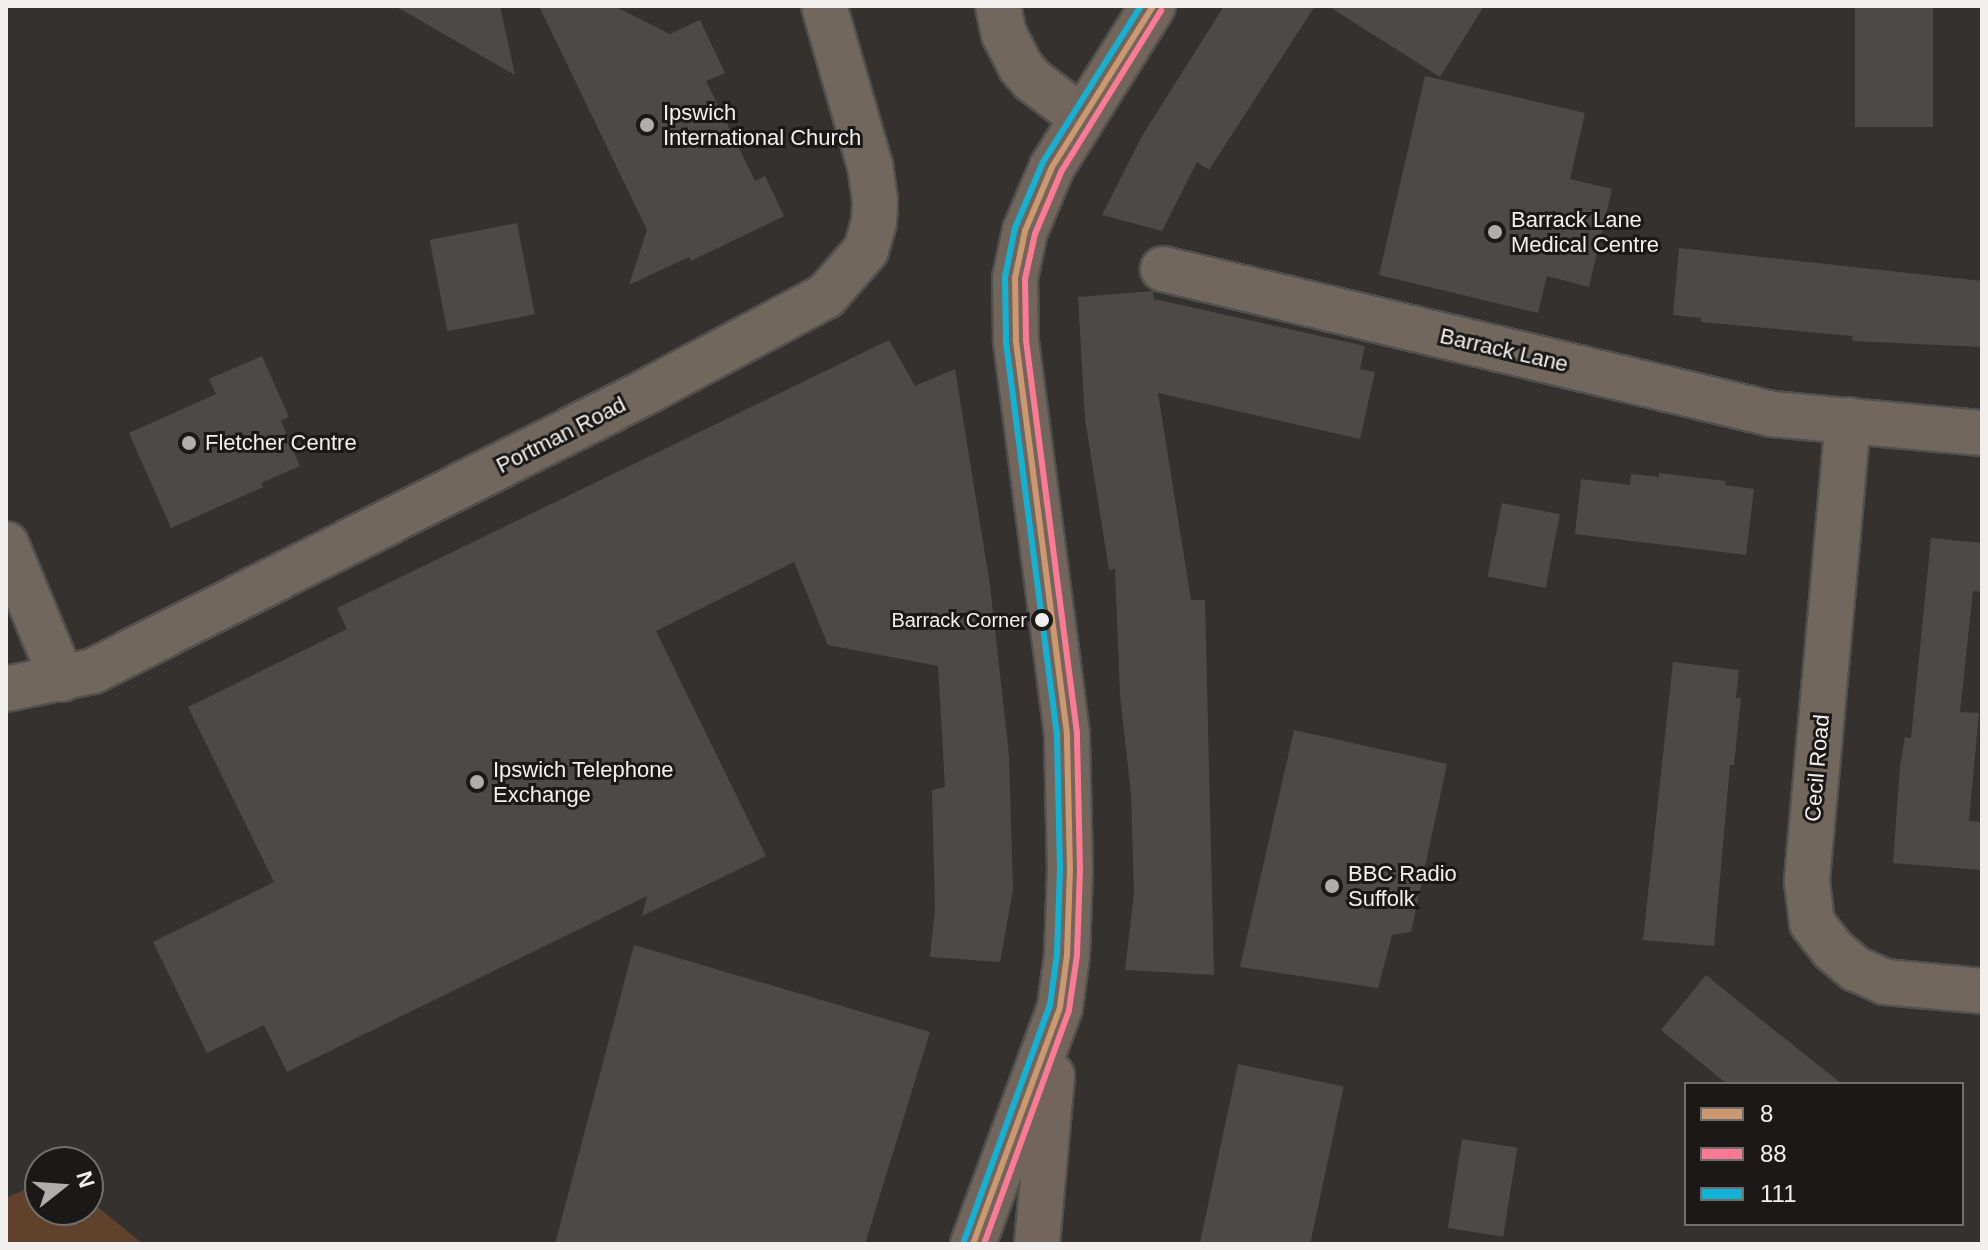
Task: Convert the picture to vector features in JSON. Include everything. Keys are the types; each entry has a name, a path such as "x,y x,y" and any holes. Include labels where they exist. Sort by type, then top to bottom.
{"main road":[{"path":"1037,1244 1056,1018 1067,955 1070,884 1067,734 1016,339 1015,278 1025,231 1052,167 1153,6"},
{"path":"973,1244 1056,1018"}],"street":[{"name":"Portman Road","path":"6,689 93,671 644,393 826,296 866,250 874,222 875,200 870,166 824,6"},
{"path":"998,6 1004,34 1020,66 1032,80 1081,117"},
{"name":"Barrack Lane","path":"1163,269 1772,414 1982,433"},
{"name":"Cecil Road","path":"1848,420 1807,882 1812,923 1833,950 1856,969 1885,982 1982,991"},
{"path":"6,544 62,679"}],"shaded area":[{"path":"24,1190 24,1226 104,1226 104,1212 143,1244 6,1244 6,1198"}],"building":[{"path":"395,6 500,6 515,75"},
{"name":"Ipswich International Church","path":"539,6 614,6 670,34 700,20 725,73 706,81 755,181 765,176 784,216 691,261 689,257 629,285 647,230"},
{"path":"1224,6 1315,6 1209,170 1197,162 1162,231 1102,215 1142,136"},
{"path":"1328,6 1484,6 1440,77"},
{"path":"1855,6 1933,6 1933,127 1855,127"},
{"name":"Barrack Lane Medical Centre","path":"1425,76 1585,113 1570,179 1612,189 1589,287 1547,276 1538,313 1379,275"},
{"path":"517,223 535,314 447,331 430,240"},
{"path":"1679,248 1982,281 1982,347 1853,341 1852,336 1701,322 1701,318 1673,315"},
{"path":"1153,291 1154,299 1365,346 1360,369 1375,372 1360,439 1158,393 1191,600 1205,600 1214,975 1125,970 1134,893 1131,794 1120,695 1115,569 1109,570 1085,419 1078,297"},
{"name":"Ipswich Telephone Exchange","path":"889,340 915,386 955,369 990,585 1009,755 1013,890 1000,962 930,957 935,909 932,790 945,787 938,666 828,645 794,562 656,631 766,856 642,916 647,896 287,1072 264,1025 207,1053 153,942 274,882 188,707 347,629 337,608"},
{"name":"Fletcher Centre","path":"262,356 289,417 281,421 300,466 261,483 263,487 171,528 129,433 216,394 209,379"},
{"path":"1659,473 1726,481 1725,485 1754,489 1746,555 1575,534 1581,479 1630,485 1631,474 1659,477"},
{"path":"1502,503 1560,514 1546,588 1488,577"},
{"path":"1931,538 1982,543 1982,592 1973,591 1960,712 1979,713 1969,821 1982,822 1982,870 1893,863 1900,766 1905,737 1911,738"},
{"path":"1673,662 1739,670 1736,698 1741,698 1734,765 1730,765 1714,946 1643,940"},
{"name":"BBC Radio Suffolk","path":"1294,730 1447,764 1411,932 1392,935 1378,988 1240,967"},
{"path":"634,945 930,1032 865,1244 555,1244"},
{"path":"1706,975 1840,1082 1725,1082 1661,1030"},
{"path":"1238,1064 1344,1086 1310,1244 1200,1243"},
{"path":"1462,1139 1517,1148 1503,1237 1448,1228"}],"transit line":[{"name":"111","path":"964,1241 1050,1005 1057,954 1060,870 1057,735 1006,340 1005,277 1015,228 1043,162 1141,6"},
{"name":"8","path":"973,1244 1060,1007 1067,955 1070,870 1067,734 1016,339 1015,278 1025,231 1052,167 1153,6"},
{"name":"88","path":"984,1244 1069,1010 1077,955 1080,870 1077,733 1026,338 1025,279 1035,234 1061,172 1161,11"}],"place":[{"name":"Ipswich International Church","path":"647,125"},
{"name":"Barrack Lane Medical Centre","path":"1495,232"},
{"name":"Fletcher Centre","path":"189,443"},
{"name":"Barrack Corner","path":"1042,620"},
{"name":"Ipswich Telephone Exchange","path":"477,782"},
{"name":"BBC Radio Suffolk","path":"1332,886"}]}
